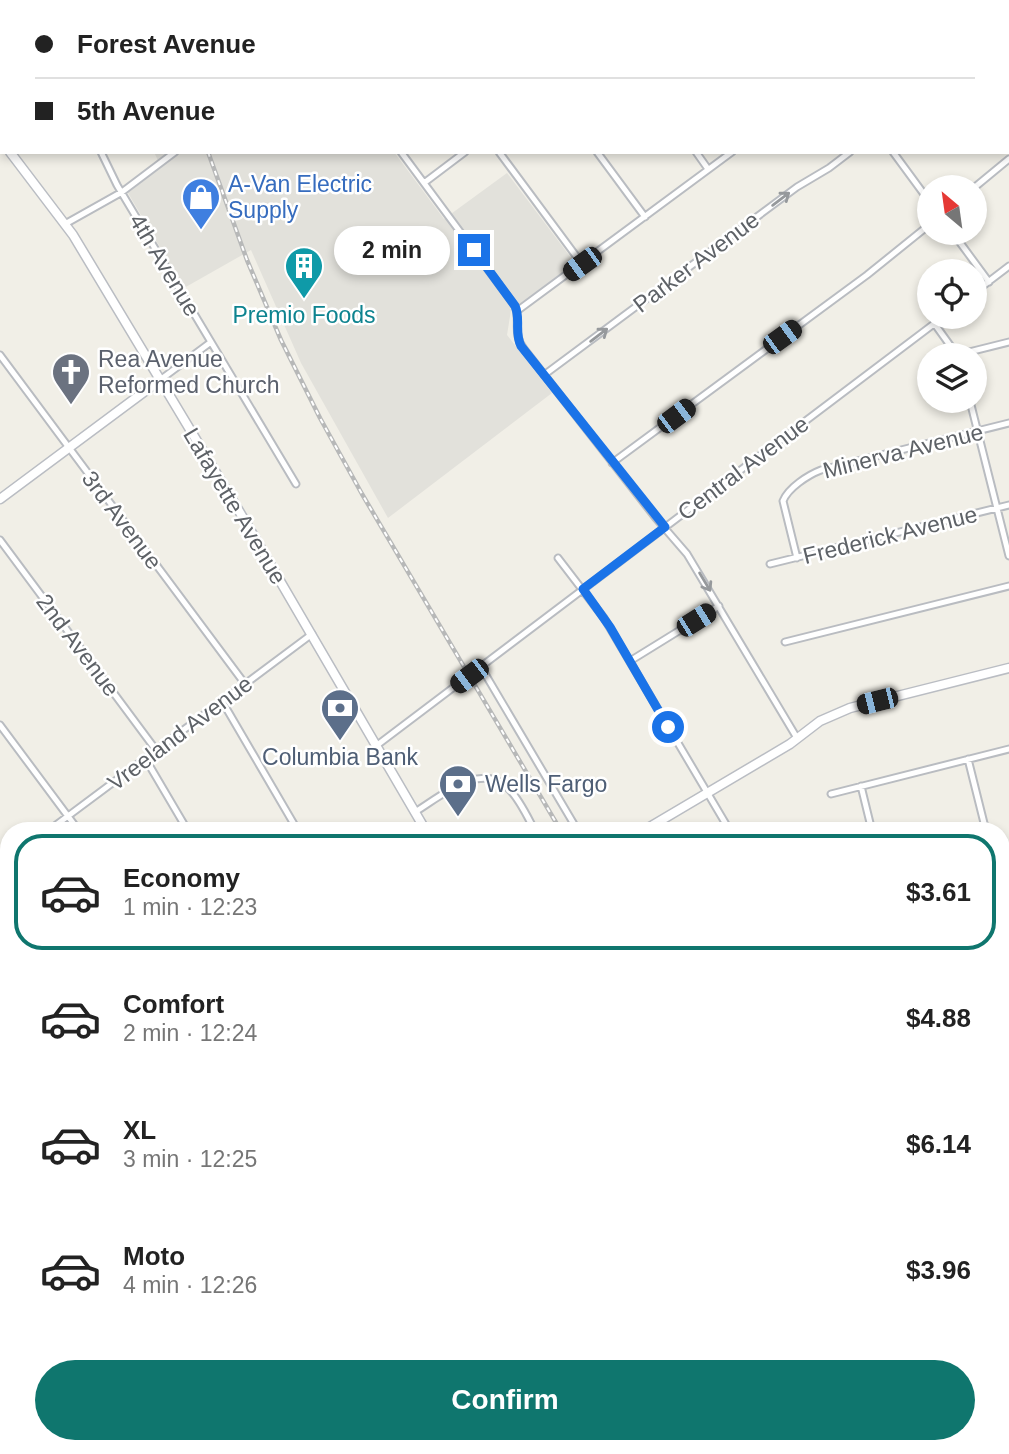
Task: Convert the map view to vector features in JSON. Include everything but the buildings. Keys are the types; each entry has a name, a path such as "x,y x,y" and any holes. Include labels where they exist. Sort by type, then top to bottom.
{"street":[{"name":"Lafayette Avenue","path":"12,154 65,224 312,634 421,822"},
{"name":"4th Avenue","path":"102,154 296,484"},
{"path":"65,224 122,192 172,154"},
{"path":"402,154 517,311 518,339 612,463 687,554 798,739"},
{"path":"424,183 462,154"},
{"path":"500,154 582,264"},
{"path":"598,154 645,216"},
{"path":"697,154 708,169"},
{"path":"517,311 729,154"},
{"name":"Parker Avenue","path":"544,375 797,187 847,154"},
{"path":"894,154 917,185"},
{"path":"987,177 1009,159"},
{"path":"612,463 867,275 917,235"},
{"path":"962,245 989,282 1009,266"},
{"name":"Central Avenue","path":"376,746 926,329"},
{"path":"0,499 211,342"},
{"path":"987,348 1009,342"},
{"name":"3rd Avenue","path":"0,355 245,684"},
{"path":"973,413 1009,556"},
{"name":"Minerva Avenue","path":"797,558 783,501 786,494 810,475 821,470 1009,424"},
{"name":"Frederick Avenue","path":"770,564 1009,505"},
{"name":"2nd Avenue","path":"0,540 156,750"},
{"path":"558,558 604,618 725,822"},
{"path":"785,642 1009,586"},
{"path":"630,661 719,606"},
{"name":"Vreeland Avenue","path":"60,822 312,634"},
{"path":"481,667 573,822"},
{"path":"658,822 840,711 1009,668"},
{"path":"222,701 293,822"},
{"path":"0,725 72,822"},
{"path":"831,794 1009,749"},
{"path":"145,758 183,822"},
{"path":"968,759 984,822"},
{"path":"415,812 471,779 493,781 510,789 530,822"},
{"path":"861,786 870,822"}],"shaded area":[{"path":"155,154 395,154 444,219 507,173 575,263 511,310 507,335 552,393 388,518 301,363 251,250 184,288 128,193 161,167"}],"railway":[{"path":"209,154 247,260 281,340 320,418 556,822"}],"place":[{"name":"A-Van Electric Supply","path":"201,231"},
{"name":"Premio Foods","path":"304,300"},
{"name":"Rea Avenue Reformed Church","path":"71,406"},
{"name":"Columbia Bank","path":"340,742"},
{"name":"Wells Fargo","path":"458,818"}],"route":[{"path":"474,250 515,306 518,316 516,333 521,346 665,527 583,589 610,627 668,727"}]}
